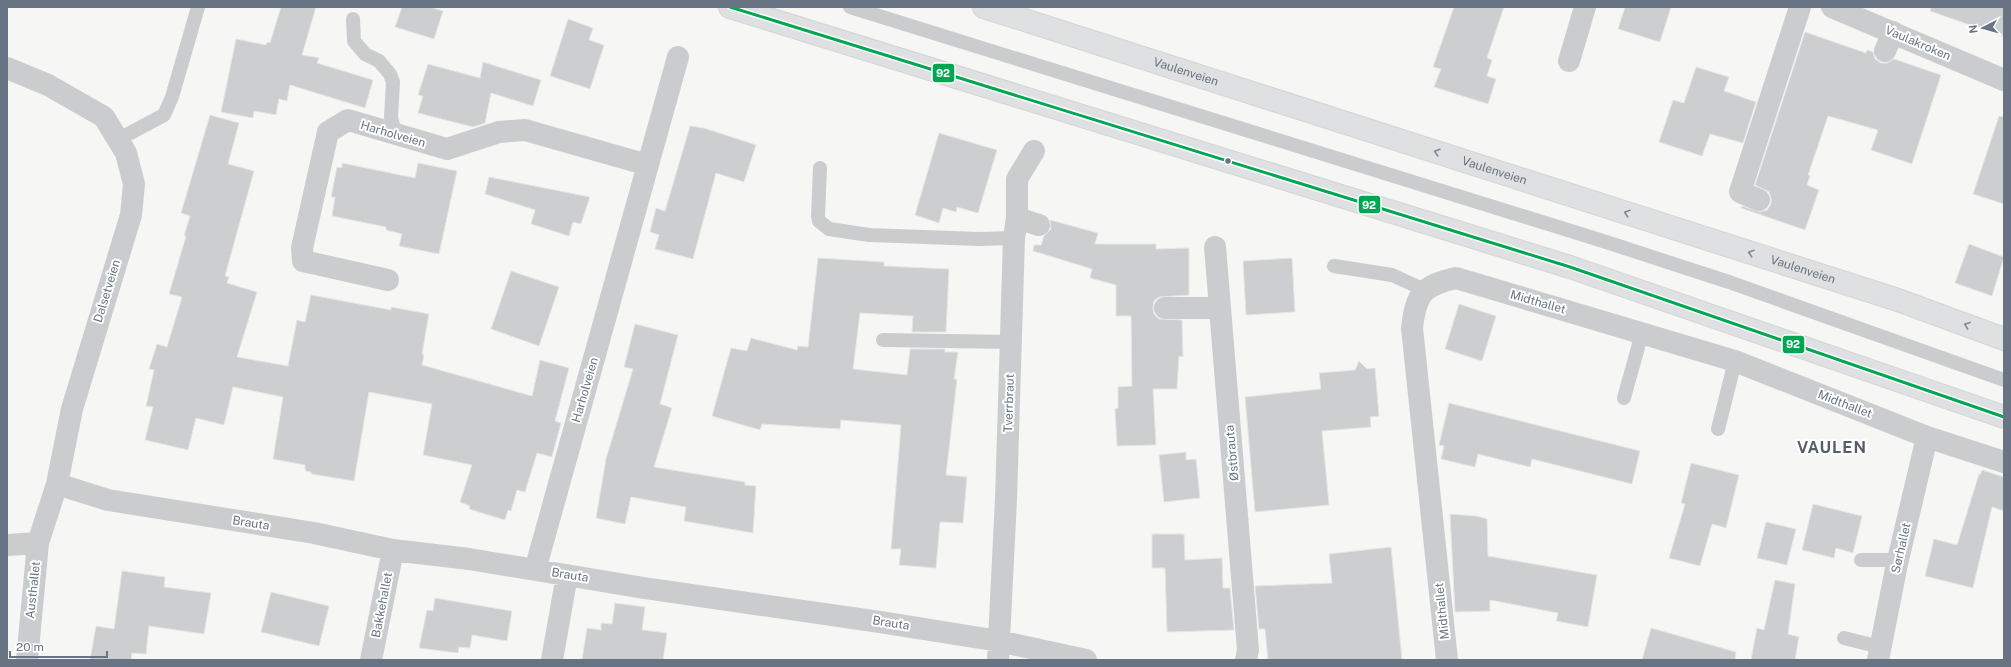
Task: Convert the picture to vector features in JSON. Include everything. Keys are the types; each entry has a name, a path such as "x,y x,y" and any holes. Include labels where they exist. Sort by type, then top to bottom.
{"main road":[{"path":"730,7 1570,267 2004,417"},
{"name":"Vaulenveien","path":"984,7 1898,300 2004,338"}],"street":[{"path":"1569,61 1585,7"},
{"path":"1759,200 1740,192 1800,7"},
{"name":"Vaulakroken","path":"1832,7 1889,42 2004,80"},
{"name":"Harholveien","path":"535,570 678,57"},
{"name":"Dalsetveien","path":"7,68 48,85 104,117 119,139 126,153 134,184 131,215 72,409 57,484 38,543"},
{"name":"Harholveien","path":"388,280 303,261 302,248 328,132 348,120 447,149 499,132 525,130 648,165"},
{"name":"Tverrbraut","path":"998,650 1017,179 1034,150"},
{"path":"1015,228 1039,225"},
{"name":"Østbrauta","path":"1215,247 1248,650 1246,660"},
{"name":"Midthallet","path":"1447,660 1412,328 1415,306 1425,290 1438,282 1456,278 1735,361 1927,436 2004,462"},
{"path":"1165,308 1220,308"},
{"name":"Sørhallet","path":"1879,653 1898,560 1927,436"},
{"name":"Brauta","path":"57,484 108,500 314,533 393,550 567,575 998,650 1074,656 1086,660"},
{"path":"7,545 38,543"},
{"name":"Austhallet","path":"27,660 38,543"},
{"name":"Bakkehallet","path":"371,660 393,550"},
{"path":"552,660 567,575"}],"lane":[{"path":"119,139 164,115 172,97 198,7"},
{"path":"850,7 1603,241 1729,282 2004,380"},
{"path":"352,19 354,41 366,54 379,61 390,74 393,82 391,117 394,134"},
{"path":"820,168 818,216 819,221 829,229 868,235 979,240 1015,228"},
{"path":"1334,266 1392,275 1425,290"},
{"path":"1624,398 1642,333"},
{"path":"883,340 1011,342"},
{"path":"1718,429 1735,361"},
{"path":"1861,560 1898,560"},
{"path":"1844,638 1879,653"}],"building":[{"path":"281,7 316,7 302,55 319,58 317,63 373,80 365,108 290,85 287,101 279,99 276,115 254,111 253,118 221,112 236,39 266,45 267,42 270,43"},
{"path":"402,7 430,7 443,11 434,39 395,27"},
{"path":"1454,7 1504,7 1487,58 1492,60 1487,76 1496,79 1488,104 1434,87 1441,69 1433,67"},
{"path":"1625,7 1671,7 1660,42 1618,29"},
{"path":"1931,7 2004,7 2004,37 1930,11"},
{"path":"568,19 593,28 589,40 604,45 590,89 550,76"},
{"path":"1805,32 1866,53 1867,50 1873,52 1875,59 1881,63 1887,63 1894,59 1941,75 1912,164 1871,150 1878,130 1828,116 1808,175 1810,176 1807,185 1819,190 1805,230 1741,208 1742,206 1760,212 1767,210 1771,204 1769,192 1755,185"},
{"path":"483,62 541,80 533,106 491,93 485,123 473,127 418,113 423,96 418,95 428,64 480,78"},
{"path":"1696,67 1729,77 1724,91 1756,102 1743,143 1710,134 1702,156 1659,142 1673,100 1684,103"},
{"path":"210,115 239,123 228,164 254,171 225,276 229,277 227,283 257,292 237,357 288,366 297,320 305,322 311,295 391,310 391,307 429,314 422,354 424,354 422,365 532,396 540,360 569,368 555,421 561,423 552,457 537,453 525,492 517,490 511,511 508,510 505,520 469,509 470,506 460,502 472,465 423,455 432,404 369,392 354,481 311,474 311,472 306,471 305,465 273,459 283,397 233,387 224,425 196,418 188,450 145,440 153,407 146,406 154,370 149,369 157,344 167,347 182,297 169,294 186,236 184,236 190,216 181,213"},
{"path":"1999,116 2004,117 2004,204 1973,194"},
{"path":"690,126 704,128 756,145 744,182 716,173 693,259 655,249 659,235 650,232 656,208 665,211"},
{"path":"939,133 997,150 978,213 957,207 956,212 943,208 939,223 915,215"},
{"path":"342,163 415,178 418,163 457,171 439,254 399,246 402,234 386,230 386,227 332,216 335,197 331,197 337,167 342,168"},
{"path":"489,177 590,197 581,224 573,222 569,236 531,224 535,210 485,194"},
{"path":"1050,220 1098,233 1095,244 1156,244 1156,249 1189,248 1189,295 1159,297 1154,301 1154,314 1159,319 1182,320 1183,357 1179,356 1177,389 1153,389 1156,445 1117,446 1115,409 1118,408 1118,387 1132,386 1131,316 1116,316 1116,285 1090,278 1092,269 1033,251 1034,245 1041,245 1044,236 1051,229"},
{"path":"1969,244 2004,257 1992,296 1955,283"},
{"path":"818,258 884,262 884,266 949,269 946,332 912,332 913,316 860,313 853,369 907,375 910,349 945,349 945,352 958,352 954,379 957,379 946,475 967,477 963,523 940,522 936,568 899,565 901,549 891,549 901,425 841,420 840,429 762,424 760,430 712,416 731,348 747,351 751,338 797,350 798,346 808,347"},
{"path":"1292,258 1295,312 1246,315 1243,261"},
{"path":"511,271 559,287 539,346 491,329"},
{"path":"1459,304 1496,316 1482,361 1445,349"},
{"path":"635,324 678,335 660,404 672,408 654,467 745,482 745,485 756,486 753,533 684,521 686,507 631,497 625,524 596,518 606,459 633,369 624,367"},
{"path":"1359,361 1367,369 1375,368 1379,416 1370,417 1371,427 1322,431 1329,505 1255,512 1245,397 1321,389 1319,373 1355,370"},
{"path":"1449,403 1640,451 1632,484 1532,459 1530,467 1478,454 1475,467 1441,459 1444,446 1439,445"},
{"path":"1186,452 1186,460 1196,459 1200,498 1164,502 1159,455"},
{"path":"1691,463 1739,475 1726,528 1712,524 1700,566 1669,558 1685,504 1681,503"},
{"path":"1982,470 2004,477 2004,511 1992,507 1973,588 1925,576 1934,539 1957,545 1979,474 1980,475"},
{"path":"1813,504 1862,516 1853,553 1836,548 1834,558 1802,550"},
{"path":"1450,514 1476,516 1487,519 1488,556 1597,575 1588,627 1556,621 1558,613 1490,600 1490,611 1455,612"},
{"path":"1766,522 1796,529 1787,565 1757,558"},
{"path":"1152,534 1184,534 1185,560 1222,558 1223,588 1230,588 1234,630 1167,632 1165,568 1152,568"},
{"path":"1391,547 1402,660 1268,660 1265,629 1259,629 1255,586 1332,583 1329,554"},
{"path":"122,571 165,577 164,587 211,593 204,634 149,626 146,654 132,653 131,660 90,660 96,626 114,629"},
{"path":"1775,580 1795,584 1788,634 1799,637 1795,660 1751,660 1757,628 1764,630"},
{"path":"271,592 329,606 319,646 261,632"},
{"path":"435,598 512,611 507,641 472,635 470,648 459,647 458,653 419,648 427,610 433,611"},
{"path":"615,603 645,607 642,630 667,633 663,660 582,660 587,628 601,630 601,623 612,624"},
{"path":"1651,628 1736,652 1735,660 1642,660"}],"transit line":[{"name":"92","path":"730,7 1570,267 2004,417"}],"district":[{"name":"VAULEN","path":"1832,447"}]}
